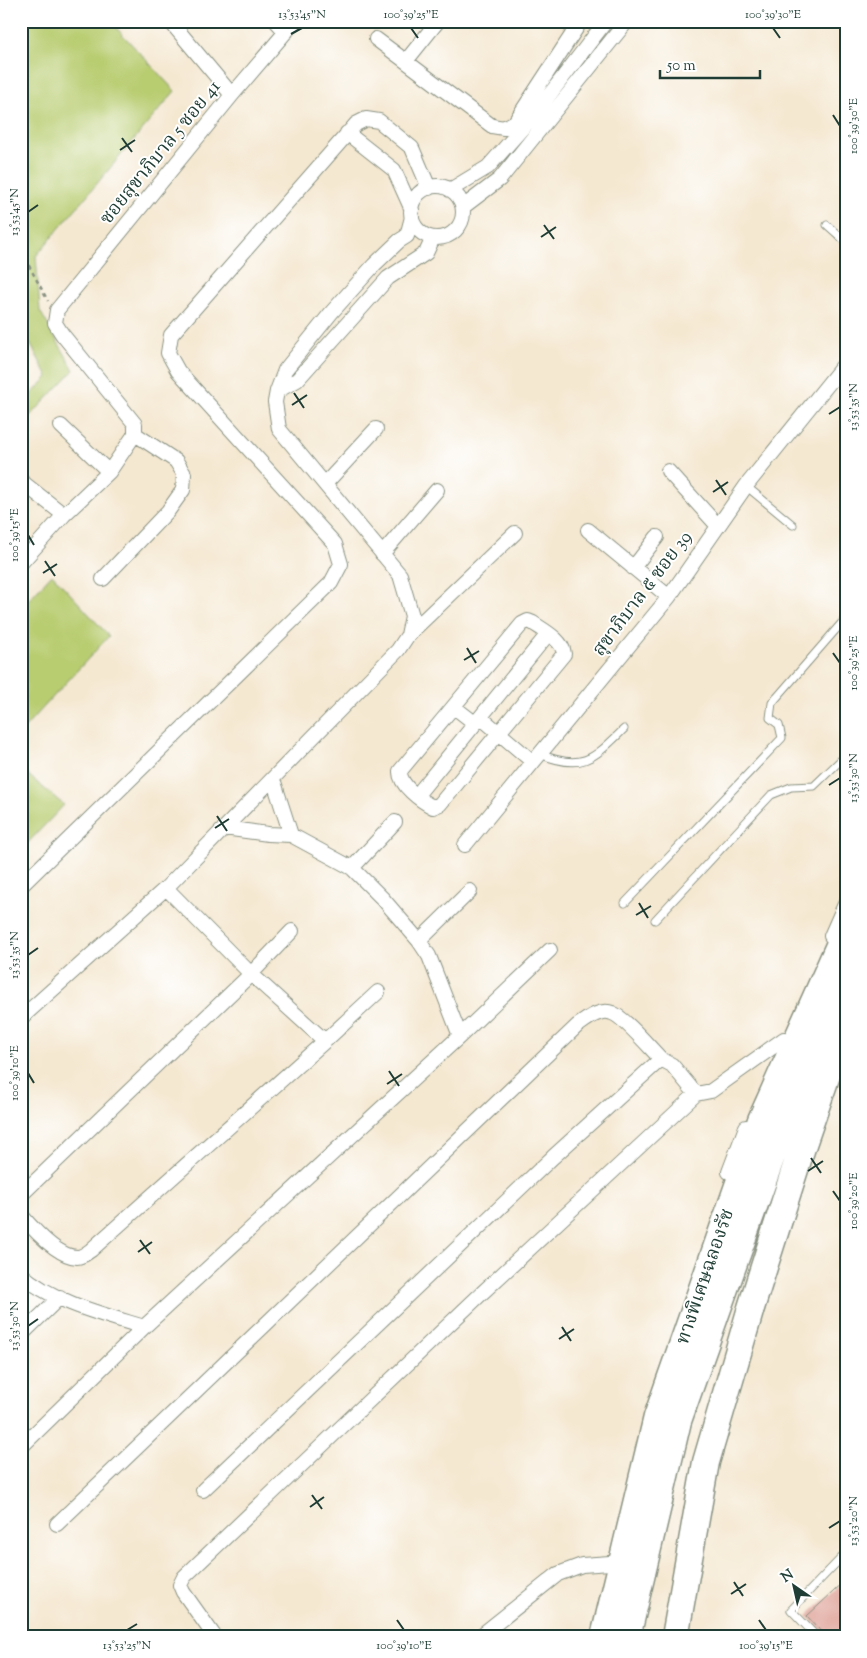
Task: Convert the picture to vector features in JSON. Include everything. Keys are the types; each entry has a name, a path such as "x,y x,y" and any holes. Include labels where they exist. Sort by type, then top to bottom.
{"highway":[{"name":"ทางพิเศษฉลองรัช","path":"604,1637 657,1417 761,1120 846,930"},
{"name":"ทางพิเศษฉลองรัช","path":"627,1637 678,1421 802,1072 846,983"},
{"path":"674,1637 706,1462 751,1308 803,1144 846,1020"}],"street":[{"path":"170,21 232,95"},
{"path":"276,21 286,32"},
{"name":"ซอยสุขาภิบาล 5 ซอย 41","path":"57,310 232,95 296,21"},
{"path":"406,61 438,21"},
{"path":"376,39 492,126 504,128 515,122 581,21"},
{"path":"450,190 488,167 534,115 606,21"},
{"path":"463,207 500,179 627,21"},
{"path":"21,886 331,583 342,564 336,544 178,371 168,354 172,335 356,124 366,119 378,121 412,148 429,188"},
{"path":"347,133 394,170 412,214 418,230 424,235 433,238 446,237 458,228 462,222 463,207 456,194 444,187 429,188 417,196 412,214 407,236 399,241 374,265 331,313 285,370 275,402 279,429 400,575 412,616 408,635"},
{"path":"277,391 297,380 388,278 426,253 433,238"},
{"path":"374,265 388,278"},
{"path":"21,563 64,515 109,472 135,434 135,424 55,323 57,310"},
{"path":"331,313 347,326"},
{"name":"สุขาภิบาล ๕ ซอย 39","path":"466,845 669,597 746,486 846,362"},
{"path":"61,426 109,472"},
{"path":"325,484 376,429"},
{"path":"103,579 168,510 183,490 184,474 176,461 135,434"},
{"path":"668,471 718,526"},
{"path":"21,481 64,515"},
{"path":"382,554 437,490"},
{"path":"588,530 669,597"},
{"path":"21,1018 166,888 398,650 408,635 515,533"},
{"path":"633,568 658,537"},
{"path":"528,621 533,622 559,643 563,650 564,654 499,733 440,804 433,807 406,786 400,776 400,771 454,707 522,624 528,621"},
{"path":"417,795 548,634"},
{"path":"454,707 472,721 485,720 499,733 536,758"},
{"path":"273,779 292,835"},
{"path":"352,868 394,822"},
{"path":"224,828 292,835 352,868 419,941 429,956 460,1036"},
{"path":"166,888 252,974 325,1041"},
{"path":"419,941 470,891"},
{"path":"593,1637 650,1406 738,1146 846,902"},
{"path":"21,1195 252,974 292,932"},
{"path":"21,1447 144,1327 460,1036 550,950"},
{"path":"21,1215 38,1236 68,1256 79,1257 91,1250 378,992"},
{"path":"57,1524 577,1026 595,1015 612,1013 622,1020 661,1059 672,1065 696,1094"},
{"path":"215,1637 183,1592 180,1585 184,1577 468,1306 696,1094 712,1091 784,1039"},
{"path":"203,1490 553,1157 661,1059"},
{"path":"21,1274 32,1284 81,1307 144,1327"},
{"path":"21,1335 60,1297"},
{"path":"480,1637 558,1574 582,1565 610,1563"}],"lane":[{"path":"827,225 846,242"},
{"path":"746,486 793,525"},
{"path":"625,903 782,738 779,725 770,718 772,703 846,618"},
{"path":"536,758 577,762 597,755 624,729"},
{"path":"655,920 771,795 791,787 814,786 846,755"},
{"path":"817,1637 791,1610 846,1553"}],"path":[{"path":"21,251 50,306 57,310"}],"green space":[{"path":"21,21 110,21 175,91 36,256 40,311 74,370 21,426 21,405 48,377 23,330 21,313"},
{"path":"52,574 109,636 21,732 21,608"},
{"path":"21,769 64,805 21,850"}],"building":[{"path":"846,1580 846,1637 826,1637 807,1616"}]}
